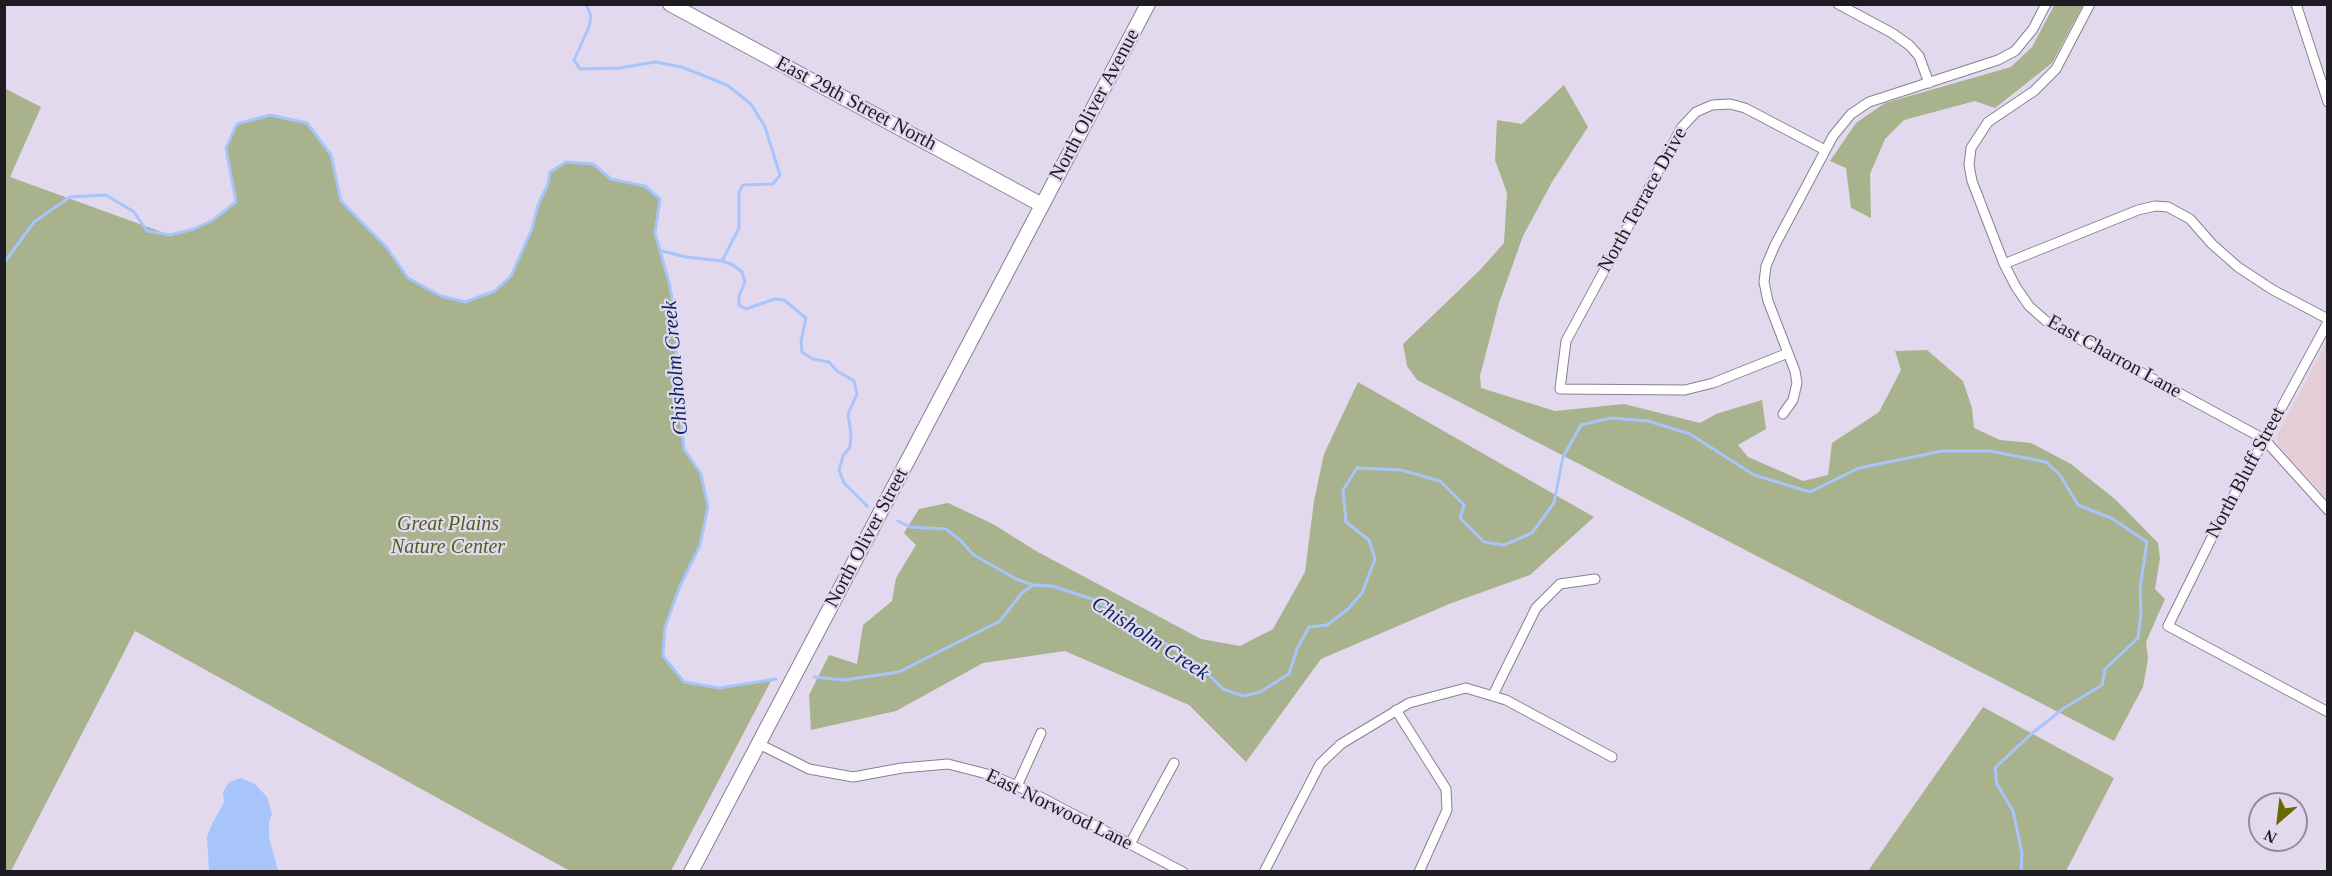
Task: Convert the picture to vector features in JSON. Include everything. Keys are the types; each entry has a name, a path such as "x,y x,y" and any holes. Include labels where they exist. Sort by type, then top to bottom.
{"main road":[{"name":"East 29th Street North","path":"670,4 1042,204"},
{"name":"North Oliver Avenue","path":"1042,204 1148,4"},
{"name":"North Oliver Street","path":"691,872 1042,204"}],"street":[{"path":"1838,4 1892,33 1909,45 1919,56 1929,83"},
{"path":"1783,414 1793,399 1797,383 1788,352 1768,301 1764,282 1766,266 1833,136 1851,114 1869,102 1998,60 2015,51 2033,29 2046,4"},
{"name":"East Charron Lane","path":"2090,4 2056,69 2034,91 1988,122 1971,148 1969,165 1972,181 2004,264 2029,306 2046,321 2265,439"},
{"path":"2296,4 2328,102"},
{"name":"North Terrace Drive","path":"1788,352 1713,383 1685,390 1560,389 1566,341 1682,127 1696,112 1712,105 1730,104 1745,108 1825,150"},
{"path":"2004,264 2138,210 2155,206 2168,207 2190,219 2212,244 2238,267 2273,290 2328,320"},
{"name":"North Bluff Street","path":"2328,320 2220,521 2168,626 2328,712"},
{"path":"2265,439 2328,510"},
{"path":"1492,696 1536,608 1560,584 1595,579"},
{"path":"1264,872 1320,764 1341,744 1409,703 1466,688 1506,700 1612,758"},
{"path":"1396,710 1446,789 1447,810 1419,872"},
{"path":"1017,786 1041,733"},
{"name":"East Norwood Lane","path":"759,744 809,769 853,777 902,768 948,764 991,775 1017,786 1184,872"},
{"path":"1130,844 1174,763"}],"shaded area":[{"path":"2327,341 2328,499 2278,445 2277,436"}],"green space":[{"path":"2055,4 2083,5 2052,63 1995,108 1975,101 1904,120 1885,139 1870,174 1871,218 1851,208 1846,168 1830,161 1856,123 1885,103 2011,67 2032,47"},
{"path":"1564,85 1588,127 1552,182 1523,236 1499,303 1480,376 1481,388 1555,411 1624,404 1700,423 1716,414 1762,400 1766,429 1738,445 1748,457 1803,481 1828,475 1832,443 1879,412 1901,370 1895,351 1927,350 1963,381 1972,408 1974,428 2000,440 2031,443 2071,464 2116,500 2158,543 2160,558 2155,589 2165,599 2146,642 2148,659 2143,687 2114,741 1417,380 1407,366 1403,344 1480,270 1504,243 1507,193 1495,160 1497,120 1522,124"},
{"name":"Great Plains Nature Center","path":"4,88 41,107 10,177 170,235 194,229 213,220 236,202 226,148 237,124 270,115 307,123 331,155 341,201 387,248 408,278 441,296 465,302 495,291 511,276 532,229 550,172 566,162 593,164 611,179 645,186 660,199 655,233 669,282 676,320 676,371 684,449 701,474 708,507 700,545 680,586 665,627 663,656 684,682 719,688 772,679 671,871 570,871 135,631 11,871 5,871"},
{"path":"1358,382 1594,517 1530,575 1449,604 1321,659 1246,762 1189,705 1065,651 983,663 896,711 811,730 809,695 829,655 857,664 863,625 892,601 896,578 916,545 904,533 919,509 948,503 993,524 1036,551 1201,639 1240,646 1273,629 1305,572 1314,501 1324,454"},
{"path":"1983,707 2114,778 2066,871 1868,871"}],"water":[{"path":"241,778 255,784 267,797 272,814 269,822 269,837 278,871 209,871 207,837 224,802 223,792 229,782"}],"waterway":[{"path":"586,4 591,16 589,27 574,60 580,69 620,68 655,62 682,67 727,85 751,104 765,127 780,175 773,184 743,185 739,192 739,228 722,261"},
{"name":"Chisholm Creek","path":"4,263 34,222 70,197 106,195 134,212 147,231 170,235 194,229 213,220 236,202 226,148 237,124 270,115 307,123 331,155 341,201 387,248 408,278 441,296 465,302 495,291 511,276 532,229 550,172 566,162 593,164 611,179 645,186 660,199 655,233 669,282 676,320 676,371 684,449 701,474 708,507 700,545 680,586 665,627 663,656 684,682 719,688 776,679"},
{"path":"662,251 733,265 742,272 745,282 739,296 739,305 746,309 775,299 784,300 806,318 801,341 802,352 813,359 829,362 837,371 854,381 857,394 848,414 850,447 843,456 839,470 844,483 867,506"},
{"path":"814,677 844,680 899,672 1000,621 1021,594 1033,585 1052,586 1092,599 1123,616 1200,666 1223,689 1243,696 1260,692 1289,674 1297,649 1309,627 1327,625 1347,610 1362,593 1375,559 1369,540 1346,522 1343,490 1357,468 1401,470 1440,481 1464,505 1460,518 1484,542 1504,545 1532,533 1554,503 1563,457 1581,425 1611,418 1648,421 1690,434 1754,475 1810,492 1859,468 1942,451 1990,451 2046,462 2060,475 2078,505 2113,519 2147,542 2140,588 2141,613 2138,638 2105,669 2102,685 2064,708 2030,735 1995,768 1997,784 2013,811 2022,853 2021,872"},
{"path":"898,521 910,527 946,529 974,555 1016,579 1033,585"}]}
